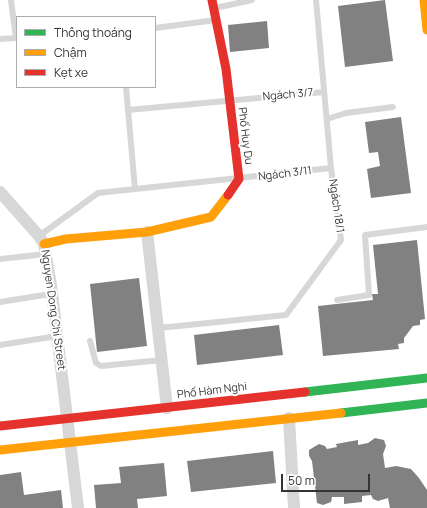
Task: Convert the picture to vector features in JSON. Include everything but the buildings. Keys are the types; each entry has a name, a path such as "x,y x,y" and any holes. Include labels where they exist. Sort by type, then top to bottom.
{"main road":[{"path":"424,0 427,30"},
{"name":"Phố Huy Du","path":"43,245 66,239 147,232 211,217 239,179 226,69 218,20 213,4"},
{"name":"Phố Hàm Nghi","path":"0,426 68,418 93,417 427,378"},
{"path":"0,450 288,418 425,405"}],"street":[{"name":"Nguyen Dong Chi Street","path":"0,192 43,245 52,295 78,508"},
{"path":"147,232 167,408"},
{"path":"288,418 294,508"}],"lane":[{"path":"11,0 16,32"},
{"path":"213,4 252,0"},
{"name":"Ngách 18/1","path":"159,328 286,315 341,240 331,168 316,0"},
{"path":"156,28 218,20"},
{"path":"0,39 16,38"},
{"path":"126,88 135,189"},
{"name":"Ngách 3/7","path":"128,110 324,92"},
{"path":"326,119 346,113 393,107"},
{"name":"Ngách 3/11","path":"43,245 98,194 331,168"},
{"path":"337,300 370,295 365,235 427,227"},
{"path":"0,259 43,245"},
{"path":"0,302 52,295"},
{"path":"0,345 57,336"},
{"path":"90,341 96,363 100,366 162,360"}],"traffic: fast":[{"path":"305,392 427,378"},
{"path":"341,413 427,403"}],"traffic: slow":[{"path":"424,0 427,30"},
{"path":"44,244 66,239 147,232 211,217 228,195"},
{"path":"0,450 341,413"}],"traffic: jam":[{"path":"212,0 226,69 239,179 228,195"},
{"path":"0,426 305,392"}]}
